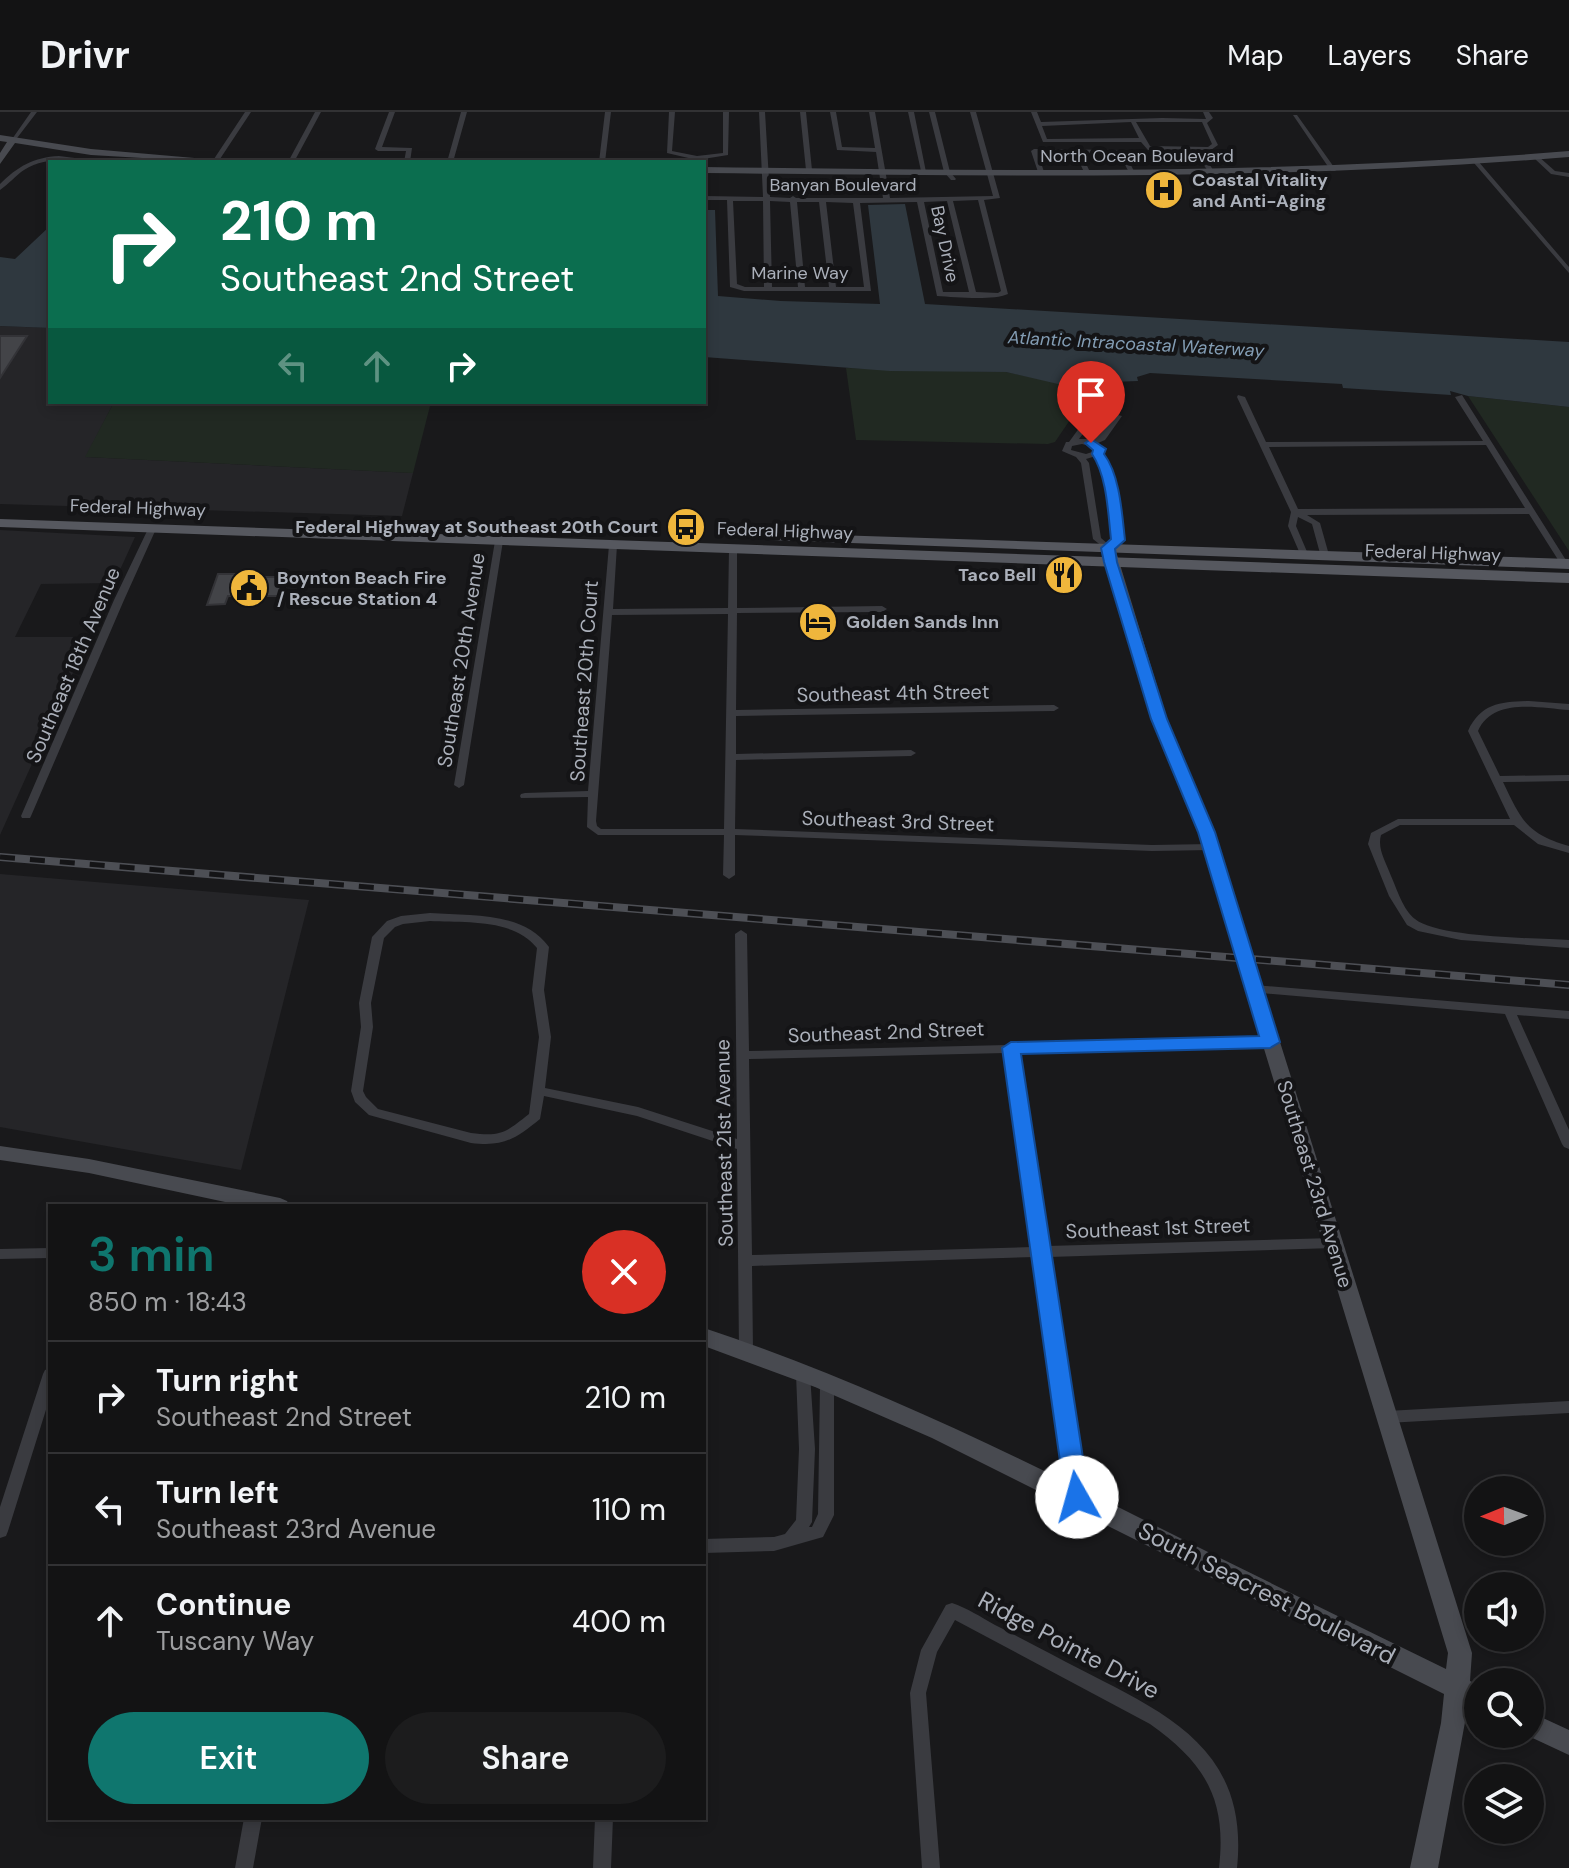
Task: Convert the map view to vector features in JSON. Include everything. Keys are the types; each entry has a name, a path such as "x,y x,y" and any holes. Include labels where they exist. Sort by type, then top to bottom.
{"main road":[{"name":"Federal Highway","path":"0,510 499,541 709,548 730,542 869,539 1288,569 1484,575 1568,570"},
{"name":"Federal Highway","path":"0,523 133,528 188,517 730,542 1109,555 1304,554 1568,570"},
{"path":"1288,569 1319,561 1324,555"}],"street":[{"path":"0,161 34,112"},
{"path":"216,160 248,112"},
{"path":"292,160 318,112"},
{"path":"392,112 378,149 410,149 407,160"},
{"path":"451,160 464,112"},
{"path":"602,160 608,112"},
{"path":"672,112 669,152 697,160 726,154 726,112"},
{"path":"762,112 768,289"},
{"path":"803,112 809,170"},
{"path":"833,112 839,149 879,150"},
{"path":"872,112 887,200"},
{"path":"911,112 924,171"},
{"path":"932,112 951,178 973,296 999,295 1005,292 981,200 997,198 973,112"},
{"path":"1034,112 1045,141 1142,140"},
{"path":"1039,124 1134,123 1154,115 1204,120 1210,118 1206,112"},
{"path":"1295,116 1333,170"},
{"path":"1134,123 1148,148 1197,150 1215,145 1204,120"},
{"path":"0,138 176,160"},
{"path":"1197,150 1212,173"},
{"path":"1041,172 1034,151 1121,152 1132,173"},
{"path":"1077,151 1087,172"},
{"name":"North Ocean Boulevard","path":"706,170 924,171 951,178 991,173 1333,170 1569,154"},
{"path":"1536,157 1553,173 1569,175"},
{"path":"0,188 20,167 32,161 53,158 78,160"},
{"path":"1476,162 1569,271"},
{"name":"Banyan Boulevard","path":"706,198 981,200"},
{"name":"Marine Way","path":"730,198 733,285 744,289 868,289 856,201"},
{"path":"793,198 802,289"},
{"path":"822,199 833,289"},
{"name":"Bay Drive","path":"920,199 940,294 973,296"},
{"path":"1241,397 1295,512 1316,523 1324,555"},
{"path":"1459,397 1568,570"},
{"path":"1072,443 1091,443 1102,438 1118,416 1096,411 1072,443 1066,446 1066,451 1080,457 1085,463 1097,539 1109,555 1118,540 1117,528 1103,461 1098,454"},
{"path":"1091,443 1100,449 1098,454"},
{"path":"1263,445 1489,443"},
{"path":"1080,457 1098,454"},
{"path":"1295,512 1532,511"},
{"path":"1295,512 1292,526 1304,554"},
{"name":"Southeast 18th Avenue","path":"26,816 73,713 92,659 157,522"},
{"name":"Southeast 20th Avenue","path":"459,785 499,541"},
{"path":"729,875 733,713 730,542"},
{"name":"Southeast 20th Court","path":"591,821 613,545"},
{"name":"Southeast 23rd Avenue","path":"1109,555 1159,719 1211,847 1464,1673"},
{"path":"608,612 882,609"},
{"path":"1569,707 1503,706 1487,711 1477,720 1474,736 1517,822 1542,842 1569,850"},
{"name":"Southeast 4th Street","path":"733,713 1054,708"},
{"path":"732,757 911,753"},
{"path":"1495,779 1569,778"},
{"path":"525,796 593,794"},
{"name":"Southeast 3rd Street","path":"591,821 598,832 731,832 1152,848 1211,847"},
{"path":"1517,822 1408,821 1382,828 1376,833 1373,844 1405,915 1419,927 1439,933 1569,944"},
{"path":"430,917 515,925 539,940 544,954 538,990 545,1037 540,1091 538,1108 529,1124 498,1139 471,1138 374,1112 366,1106 357,1091 367,1027 365,1003 378,937 383,930 401,920 430,917"},
{"name":"Southeast 21st Avenue","path":"741,934 746,1351"},
{"path":"1254,989 1569,1015"},
{"path":"1509,1010 1569,1144"},
{"name":"Southeast 2nd Street","path":"743,1055 1270,1042"},
{"path":"1011,1048 1077,1497"},
{"path":"540,1091 638,1112 742,1146"},
{"path":"0,1153 89,1166 270,1204"},
{"name":"Southeast 1st Street","path":"745,1261 1333,1243"},
{"path":"0,1254 48,1253"},
{"name":"South Seacrest Boulevard","path":"706,1338 746,1351 919,1423 1077,1497 1464,1691"},
{"path":"789,1541 804,1522 807,1449 803,1374"},
{"path":"0,1531 48,1380"},
{"path":"706,1546 789,1541 817,1532 826,1515 827,1385"},
{"path":"1387,1417 1569,1407"},
{"name":"Ridge Pointe Drive","path":"931,1868 918,1693 923,1663 952,1610 1156,1718 1184,1738 1206,1763 1228,1808 1231,1853 1228,1868"},
{"name":"Southeast 23rd Avenue","path":"1424,1868 1454,1723 1464,1702"},
{"path":"1544,1731 1569,1743"},
{"path":"244,1868 253,1820"},
{"path":"602,1868 604,1820"}],"shaded area":[{"path":"0,326 48,328 48,404 113,404 86,457 413,473 402,516 0,504"},
{"path":"846,368 1006,372 1064,384 1074,414 1055,442 1048,444 856,440"},
{"path":"1468,396 1569,407 1569,551"},
{"path":"113,404 430,404 413,473 85,457"},
{"path":"0,530 135,537 114,583 41,584 15,637 89,637 0,835"},
{"path":"0,874 309,900 241,1170 0,1127"}],"water":[{"name":"Atlantic Intracoastal Waterway","path":"905,204 925,304 1569,342 1569,407 1468,396 1450,391 1451,395 1343,388 1342,384 1150,373 1137,377 1138,381 1058,384 1006,372 890,371 706,357 706,210 715,210 718,296 880,304 868,205"},
{"path":"48,228 48,328 0,326 0,257 15,259"}],"building":[{"path":"0,336 27,336 0,378"},
{"name":"Boynton Beach Fire / Rescue Station 4","path":"218,574 289,577 284,593 278,596 228,596 225,604 207,605"}],"railway":[{"path":"0,857 1569,985"}],"place":[{"name":"Coastal Vitality and Anti-Aging","path":"1164,190"},
{"name":"Federal Highway at Southeast 20th Court","path":"686,527"},
{"name":"Taco Bell","path":"1064,575"},
{"name":"Boynton Beach Fire / Rescue Station 4","path":"249,588"},
{"name":"Golden Sands Inn","path":"818,622"}],"route":[{"path":"1077,1497 1060,1364 1011,1048 1270,1042 1206,832 1159,719 1111,562 1108,548 1118,540 1114,509 1103,461 1098,454 1100,449 1091,443"}]}
